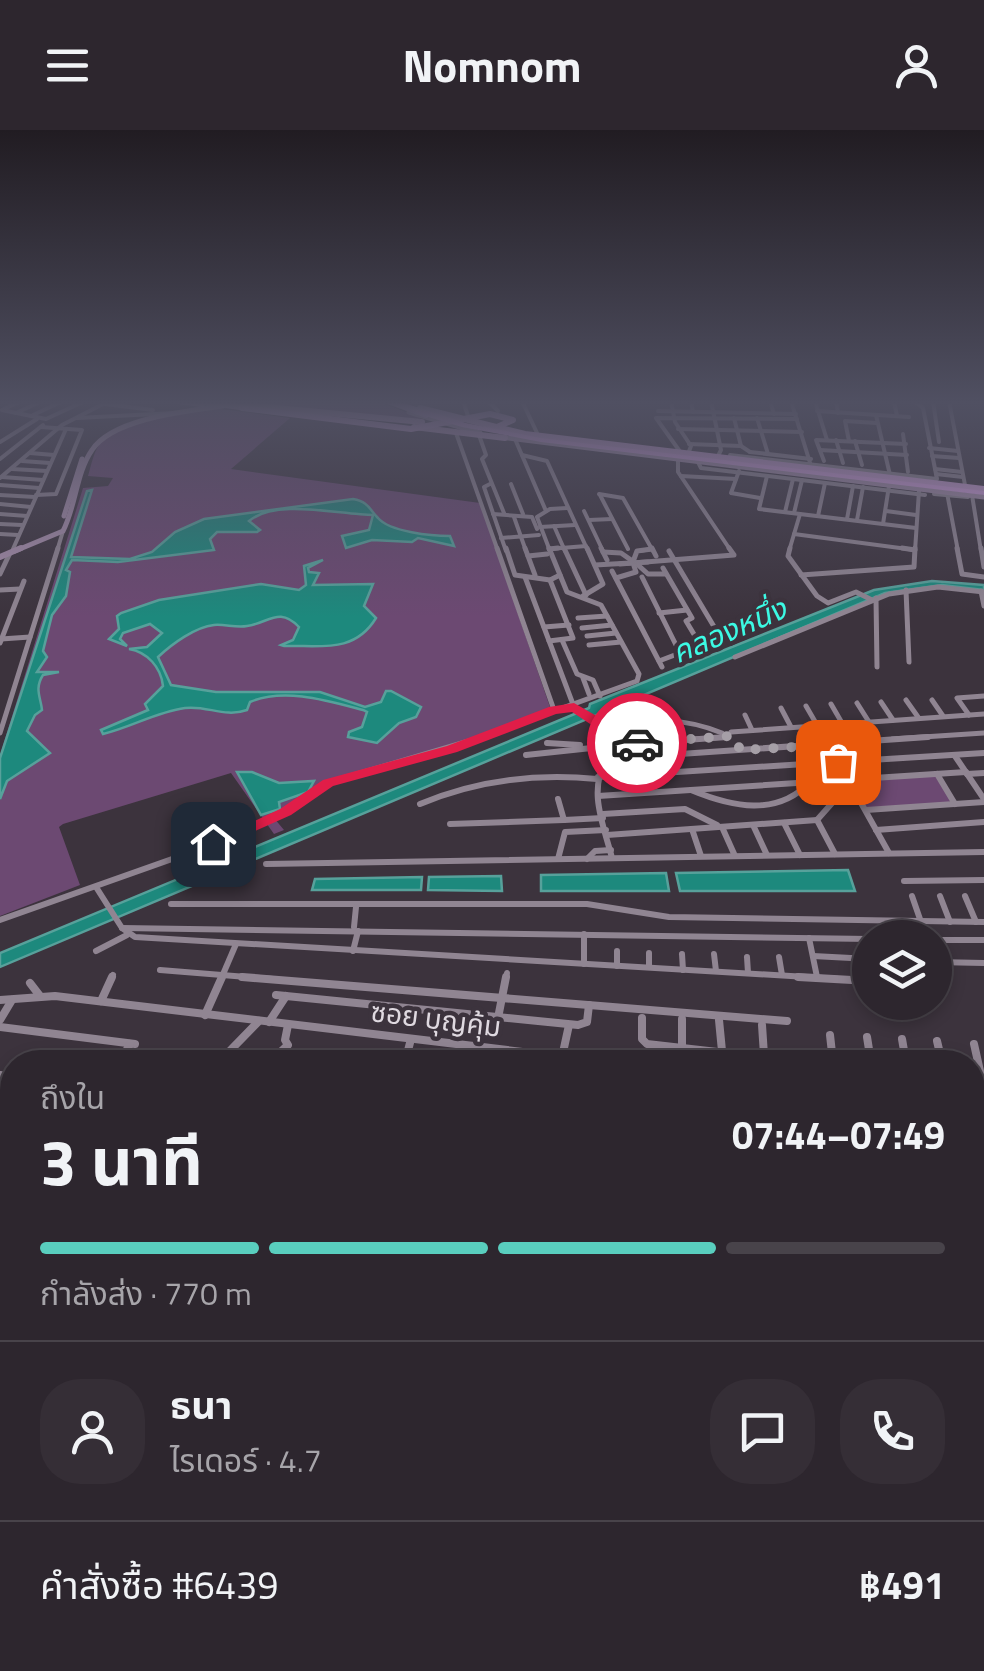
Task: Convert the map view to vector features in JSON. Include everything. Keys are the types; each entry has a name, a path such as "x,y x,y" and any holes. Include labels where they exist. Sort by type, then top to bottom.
{"highway":[{"path":"801,473 980,493"},
{"path":"831,473 980,493"},
{"path":"851,473 980,493"}],"main road":[{"path":"0,555 64,531 80,473"},
{"path":"11,551 58,530 82,473"},
{"path":"768,473 797,481 921,493 980,493"},
{"path":"898,473 963,478 980,493"}],"street":[{"path":"1,570 47,473"},
{"path":"0,495 56,494 65,473"},
{"path":"470,473 554,710"},
{"path":"488,473 504,513"},
{"path":"530,473 546,511"},
{"path":"552,473 602,584 584,596"},
{"path":"595,565 734,555 680,473"},
{"path":"688,473 725,548 720,555"},
{"path":"738,473 733,494 760,498"},
{"path":"680,476 768,473 759,509 916,528"},
{"path":"909,473 963,478 962,473"},
{"path":"0,477 43,480"},
{"path":"785,511 797,481"},
{"path":"797,481 889,488 884,524"},
{"path":"797,481 794,534 788,556 825,602 857,592 873,599"},
{"path":"818,516 825,483"},
{"path":"0,920 185,855 286,812 328,783 452,749 554,710 575,708 639,679 600,604 567,592 556,577 515,575 484,487 514,484 523,514"},
{"path":"0,486 39,488"},
{"path":"847,520 853,486"},
{"path":"856,521 863,487"},
{"path":"801,575 914,567 921,493"},
{"path":"980,493 984,566"},
{"path":"612,571 660,664 680,655 644,575 625,551 599,494 623,498 656,556"},
{"path":"934,494 947,494 962,574 984,577"},
{"path":"788,500 797,500"},
{"path":"0,504 31,507"},
{"path":"549,641 573,638 537,517 546,511 567,508"},
{"path":"584,511 607,560"},
{"path":"886,511 916,515"},
{"path":"0,514 27,516"},
{"path":"493,514 532,517 548,552"},
{"path":"514,517 535,575"},
{"path":"588,520 612,518"},
{"path":"0,524 22,525"},
{"path":"540,527 575,525"},
{"path":"554,526 584,596"},
{"path":"0,734 26,638 64,531"},
{"path":"794,534 915,550"},
{"path":"0,537 16,535"},
{"path":"502,538 539,535"},
{"path":"528,556 586,546"},
{"path":"603,552 652,549"},
{"path":"669,550 716,630 728,638 776,620"},
{"path":"633,574 636,552"},
{"path":"616,578 664,571 692,618 686,621 701,646"},
{"path":"526,577 575,708 630,744"},
{"path":"24,581 1,641 26,638"},
{"path":"734,658 873,599 906,590 938,587 982,592 984,606"},
{"path":"0,590 20,589"},
{"path":"906,590 909,662"},
{"path":"873,599 878,667"},
{"path":"660,612 687,610"},
{"path":"578,618 607,616"},
{"path":"544,627 569,625"},
{"path":"582,628 612,626"},
{"path":"586,636 616,634"},
{"path":"684,638 706,634"},
{"path":"562,640 576,674 592,680 600,696"},
{"path":"589,645 621,642"},
{"path":"693,648 711,646"},
{"path":"582,676 589,694"},
{"path":"969,715 957,698 984,696"},
{"path":"906,700 919,718"},
{"path":"932,700 944,716"},
{"path":"881,702 912,737"},
{"path":"857,703 868,722"},
{"path":"832,704 842,724"},
{"path":"806,706 817,725"},
{"path":"782,708 791,727"},
{"path":"526,755 752,730 984,714"},
{"path":"745,715 752,730"},
{"path":"609,731 624,724 692,720 728,734 742,750"},
{"path":"651,722 658,742"},
{"path":"611,854 598,796 598,778 607,759 984,734"},
{"path":"828,744 969,735"},
{"path":"969,735 983,754"},
{"path":"546,743 611,745"},
{"path":"828,744 890,854"},
{"path":"838,762 983,754"},
{"path":"865,810 984,801 954,755"},
{"path":"420,804 467,784 567,773 598,778 805,764 814,782"},
{"path":"598,796 814,782 850,784 984,772"},
{"path":"937,774 956,804"},
{"path":"690,790 728,806 766,804 792,800 814,782"},
{"path":"558,859 565,832 692,829 817,820 850,784"},
{"path":"558,799 564,820"},
{"path":"450,824 564,820 685,809 721,826 735,856"},
{"path":"817,820 835,854"},
{"path":"876,830 984,822"},
{"path":"784,823 800,855"},
{"path":"753,825 767,855"},
{"path":"692,829 702,857"},
{"path":"266,864 587,859 611,854 702,857 984,852"},
{"path":"904,881 984,880"},
{"path":"96,887 122,928 236,944 852,979"},
{"path":"912,896 920,920"},
{"path":"940,896 949,920"},
{"path":"952,922 980,922 965,896"},
{"path":"172,904 587,904 669,917 852,921"},
{"path":"353,951 356,907"},
{"path":"96,951 122,928 852,938"},
{"path":"251,945 256,930"},
{"path":"584,934 584,964"},
{"path":"809,938 817,977"},
{"path":"952,940 984,940"},
{"path":"205,1015 236,944"},
{"path":"520,960 522,947"},
{"path":"552,962 553,948"},
{"path":"617,951 617,966"},
{"path":"649,953 649,968"},
{"path":"682,954 683,970"},
{"path":"714,954 716,972"},
{"path":"813,956 852,958"},
{"path":"746,957 748,974"},
{"path":"780,957 782,976"},
{"path":"952,964 984,963"},
{"path":"160,970 787,1021"},
{"path":"498,1018 508,973"},
{"path":"100,1001 113,975"},
{"path":"30,983 40,996"},
{"path":"276,995 569,1024 585,1024 588,1005"},
{"name":"ซอย บุญคุ้ม","path":"0,1000 40,996 100,1001 509,1050"},
{"path":"233,1050 286,996"},
{"path":"12,1000 0,1023 132,1044 128,1050"},
{"path":"642,1018 642,1038 647,1044 712,1050"},
{"path":"682,1019 682,1047"},
{"path":"720,1020 722,1050"},
{"path":"563,1050 569,1024"},
{"path":"283,1050 288,1045 288,1025"},
{"path":"762,1026 764,1050"},
{"path":"830,1035 832,1050"},
{"path":"867,1037 869,1050"},
{"path":"408,1050 411,1039"},
{"path":"902,1039 904,1050"},
{"path":"937,1041 939,1050"},
{"path":"974,1044 975,1050"}],"shaded area":[{"path":"89,473 260,473 480,503 551,710 444,750 318,785 311,796 274,818 284,830 274,834 231,773 63,824 59,827 80,885 0,916 0,755 83,488 108,486 113,478 88,476"},
{"path":"92,490 71,557 130,559 152,552 175,532 204,519 353,499 366,504 392,527 450,536 454,546 418,538 412,542 372,540 346,548 342,536 369,530 373,515 291,509 261,514 249,521 260,530 257,532 217,532 210,539 214,550 118,562 72,560 66,570 70,572 66,596 52,615 43,651 47,657 37,672 59,672 43,675 40,680 42,710 27,731 50,753 7,781 0,799 0,758 87,491"},
{"path":"323,560 308,568 309,572 319,573 313,585 373,584 364,606 376,618 367,629 335,645 284,646 281,645 293,640 299,627 286,618 243,626 207,626 184,637 158,657 171,685 216,692 320,692 365,707 381,702 386,691 391,691 421,707 416,717 399,723 377,743 348,737 349,732 362,727 367,712 363,710 306,697 277,696 250,702 247,710 239,712 174,710 103,734 101,730 148,710 145,704 163,686 152,662 129,649 147,647 162,633 150,624 123,633 120,639 127,646 109,639 119,629 117,616 159,600 261,584 299,590 306,585 304,566"},
{"path":"932,581 984,585 984,590 942,585 885,593 0,967 0,953 589,708 590,704 874,590"},
{"path":"237,772 252,772 279,783 314,781 308,792 279,802 280,809 261,815"},
{"path":"933,773 953,804 866,809 849,780"},
{"path":"848,870 855,891 680,891 676,873"},
{"path":"666,873 669,891 541,891 541,875"},
{"path":"501,876 502,891 428,890 429,877"},
{"path":"422,877 421,890 312,890 315,879"}],"way so far":[{"path":"637,743 718,740 731,736 741,750 829,745 838,762"}],"route":[{"path":"213,844 286,812 328,783 452,749 554,710 574,707 630,744 637,743"}],"water label":[{"name":"คลองหนึ่ง","path":"729,631"}]}
